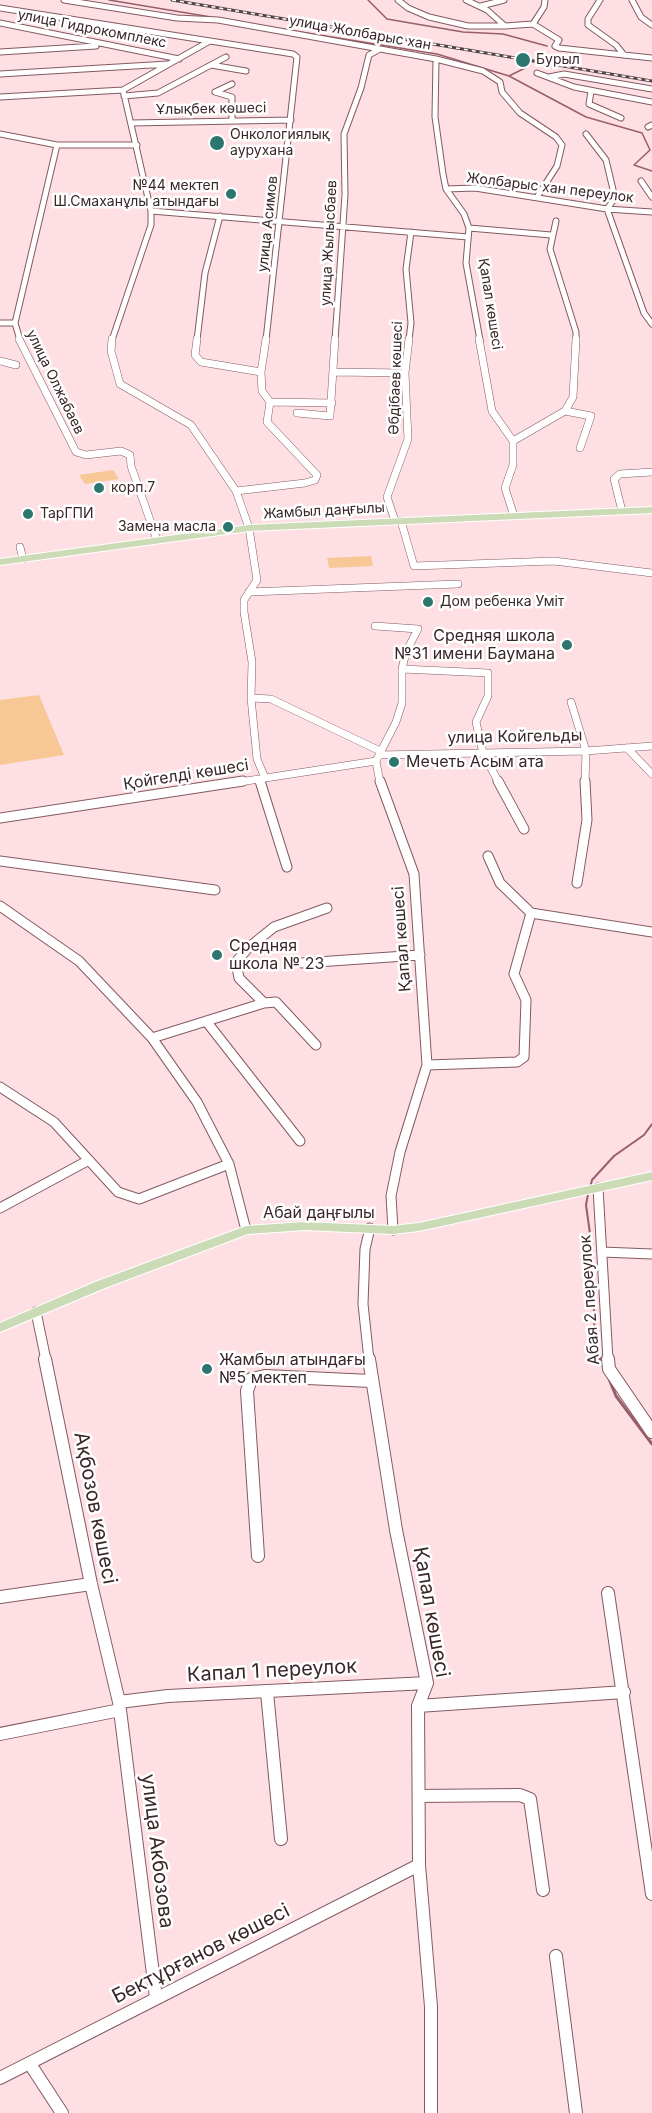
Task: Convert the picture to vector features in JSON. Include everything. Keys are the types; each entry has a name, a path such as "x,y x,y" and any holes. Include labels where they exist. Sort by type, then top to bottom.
{"main road":[{"name":"Жамбыл даңғылы","path":"0,562 249,528 652,510"},
{"name":"Абай даңғылы","path":"0,1328 100,1285 246,1230 305,1227 393,1230 419,1227 652,1176"}],"street":[{"name":"улица Жолбарыс хан","path":"64,0 177,18 218,20 436,59 483,71 500,82 502,92 520,113 556,137 562,145 558,166 537,197"},
{"path":"398,0 408,8 429,17 468,26 504,27 533,24 558,40 555,46 559,48 652,58"},
{"path":"466,0 481,6 504,27"},
{"path":"481,6 504,0"},
{"path":"533,24 544,7 545,0"},
{"path":"600,0 588,19 588,25 616,45 624,55"},
{"path":"632,0 641,17 652,25"},
{"name":"улица Асимов","path":"0,8 293,54 297,57 261,372 262,391 270,402 267,422 317,475 315,480 305,483 236,491"},
{"name":"улица Гидрокомплекс","path":"0,23 179,59"},
{"path":"0,30 27,29"},
{"path":"124,93 208,42"},
{"path":"0,52 111,45"},
{"name":"улица Жылысбаев","path":"332,403 341,226 345,195 344,134 361,88 369,55 380,49"},
{"path":"0,97 158,93 226,57"},
{"path":"436,59 435,117 446,189 464,214 469,228 551,235"},
{"path":"0,74 171,64"},
{"path":"211,65 246,71"},
{"path":"537,73 591,91 652,102"},
{"path":"549,77 564,74 652,89"},
{"path":"232,84 214,92 232,97 232,121"},
{"path":"591,91 588,104 621,118"},
{"path":"124,93 151,211 151,225 112,340 111,351 120,384 191,425 236,491 249,528 257,580 244,600 252,662 250,698 257,759 287,867"},
{"name":"Ұлықбек көшесі","path":"131,123 291,120"},
{"path":"0,134 57,145 137,145"},
{"path":"586,134 606,160 615,198 607,209 644,313 652,324"},
{"name":"улица Олжабаев","path":"57,145 15,323 21,345 76,452 87,455 120,451 129,455 157,540"},
{"path":"641,181 652,197"},
{"name":"Жолбарыс хан переулок","path":"446,189 475,188 607,209 652,212"},
{"path":"151,211 468,237"},
{"path":"220,216 205,273 195,355 201,362 261,372"},
{"path":"514,516 505,488 513,465 513,441 565,411 573,397 576,332 550,249 551,235 556,221"},
{"name":"Қапал көшесі","path":"469,228 466,263 492,411 513,441"},
{"name":"Әбдібаев көшесі","path":"411,232 406,269 411,323 405,373 408,439 387,497 414,566 554,561 652,573"},
{"path":"0,323 15,323"},
{"path":"0,361 15,365"},
{"path":"333,372 405,373"},
{"path":"270,402 332,403 330,416 297,413"},
{"path":"565,411 591,416 580,448"},
{"path":"622,511 613,484 620,474 652,472"},
{"path":"20,548 23,559"},
{"path":"249,592 458,584"},
{"path":"250,698 271,699 378,756 396,722 402,703 402,669 406,652 417,627 375,626"},
{"path":"402,669 487,672 488,696 476,722 483,753 524,829"},
{"path":"571,702 586,751 584,771 587,820 577,883"},
{"name":"улица Койгельды","path":"378,756 586,751 652,746"},
{"path":"627,748 652,774"},
{"name":"Қапал көшесі","path":"378,756 382,791 414,874 427,1065 408,1119 397,1163 391,1196 393,1230"},
{"name":"Қойгелді көшесі","path":"0,818 262,778 378,756"},
{"path":"488,856 500,883 531,913 652,932"},
{"path":"0,861 215,890"},
{"path":"0,906 80,961 152,1038 197,1102 229,1164 246,1230"},
{"path":"264,1003 239,978 236,962 248,948 274,927 327,908"},
{"path":"427,1065 517,1062 524,1057 526,1000 514,974 531,913"},
{"path":"302,963 420,955"},
{"path":"152,1038 264,1003 276,1002 316,1045"},
{"path":"206,1022 300,1141"},
{"path":"0,1087 54,1122 118,1192 139,1199 229,1164"},
{"path":"0,1208 89,1160"},
{"name":"Абая 2 переулок","path":"598,1188 609,1369 652,1432"},
{"name":"Қапал көшесі","path":"370,1228 365,1249 363,1304 371,1381 396,1530 427,1683 418,1706 419,1865 431,2007 431,2113"},
{"path":"602,1252 652,1254"},
{"name":"Ақбозов көшесі","path":"36,1312 79,1512 91,1584 119,1706"},
{"path":"258,1556 247,1390 251,1379 266,1376 371,1381"},
{"path":"0,1597 91,1584"},
{"path":"608,1593 652,1894"},
{"name":"Капал 1 переулок","path":"0,1734 168,1696 427,1683"},
{"path":"267,1692 281,1839"},
{"path":"418,1706 624,1692"},
{"name":"улица Акбозова","path":"119,1706 156,1998"},
{"path":"419,1796 520,1795 530,1799 543,1890"},
{"name":"Бектұрғанов көшесі","path":"0,2078 419,1865"},
{"path":"556,1956 576,2113"},
{"path":"30,2064 62,2113"}],"shaded area":[{"path":"113,470 119,479 85,484 79,475"},
{"path":"371,556 373,566 329,568 327,558"},
{"path":"39,695 64,755 0,765 0,700"}],"waterway":[{"path":"109,0 211,17"},
{"path":"368,0 387,19 463,32 503,34 547,46"},
{"path":"282,29 437,54 509,76"},
{"path":"509,76 525,68"},
{"path":"509,76 586,117 642,133 650,150 634,165 652,171"},
{"path":"590,1188 592,1180 614,1156 644,1135 652,1124"},
{"path":"588,1194 586,1205 592,1248 595,1344 601,1360"},
{"path":"600,1359 603,1366"},
{"path":"609,1379 616,1396 652,1444"}],"railway":[{"path":"172,0 652,81"}],"place":[{"name":"Бурыл","path":"523,60"},
{"name":"Онкологиялық аурухана","path":"217,143"},
{"name":"№44 мектеп Ш.Смаханұлы атындағы","path":"231,194"},
{"name":"корп.7","path":"99,488"},
{"name":"ТарГПИ","path":"28,514"},
{"name":"Замена масла","path":"228,527"},
{"name":"Дом ребенка Умiт","path":"428,602"},
{"name":"Средняя школа №31 имени Баумана","path":"567,645"},
{"name":"Мечеть Асым ата","path":"394,762"},
{"name":"Средняя школа № 23","path":"217,955"},
{"name":"Жамбыл атындағы №5 мектеп","path":"207,1369"}]}
